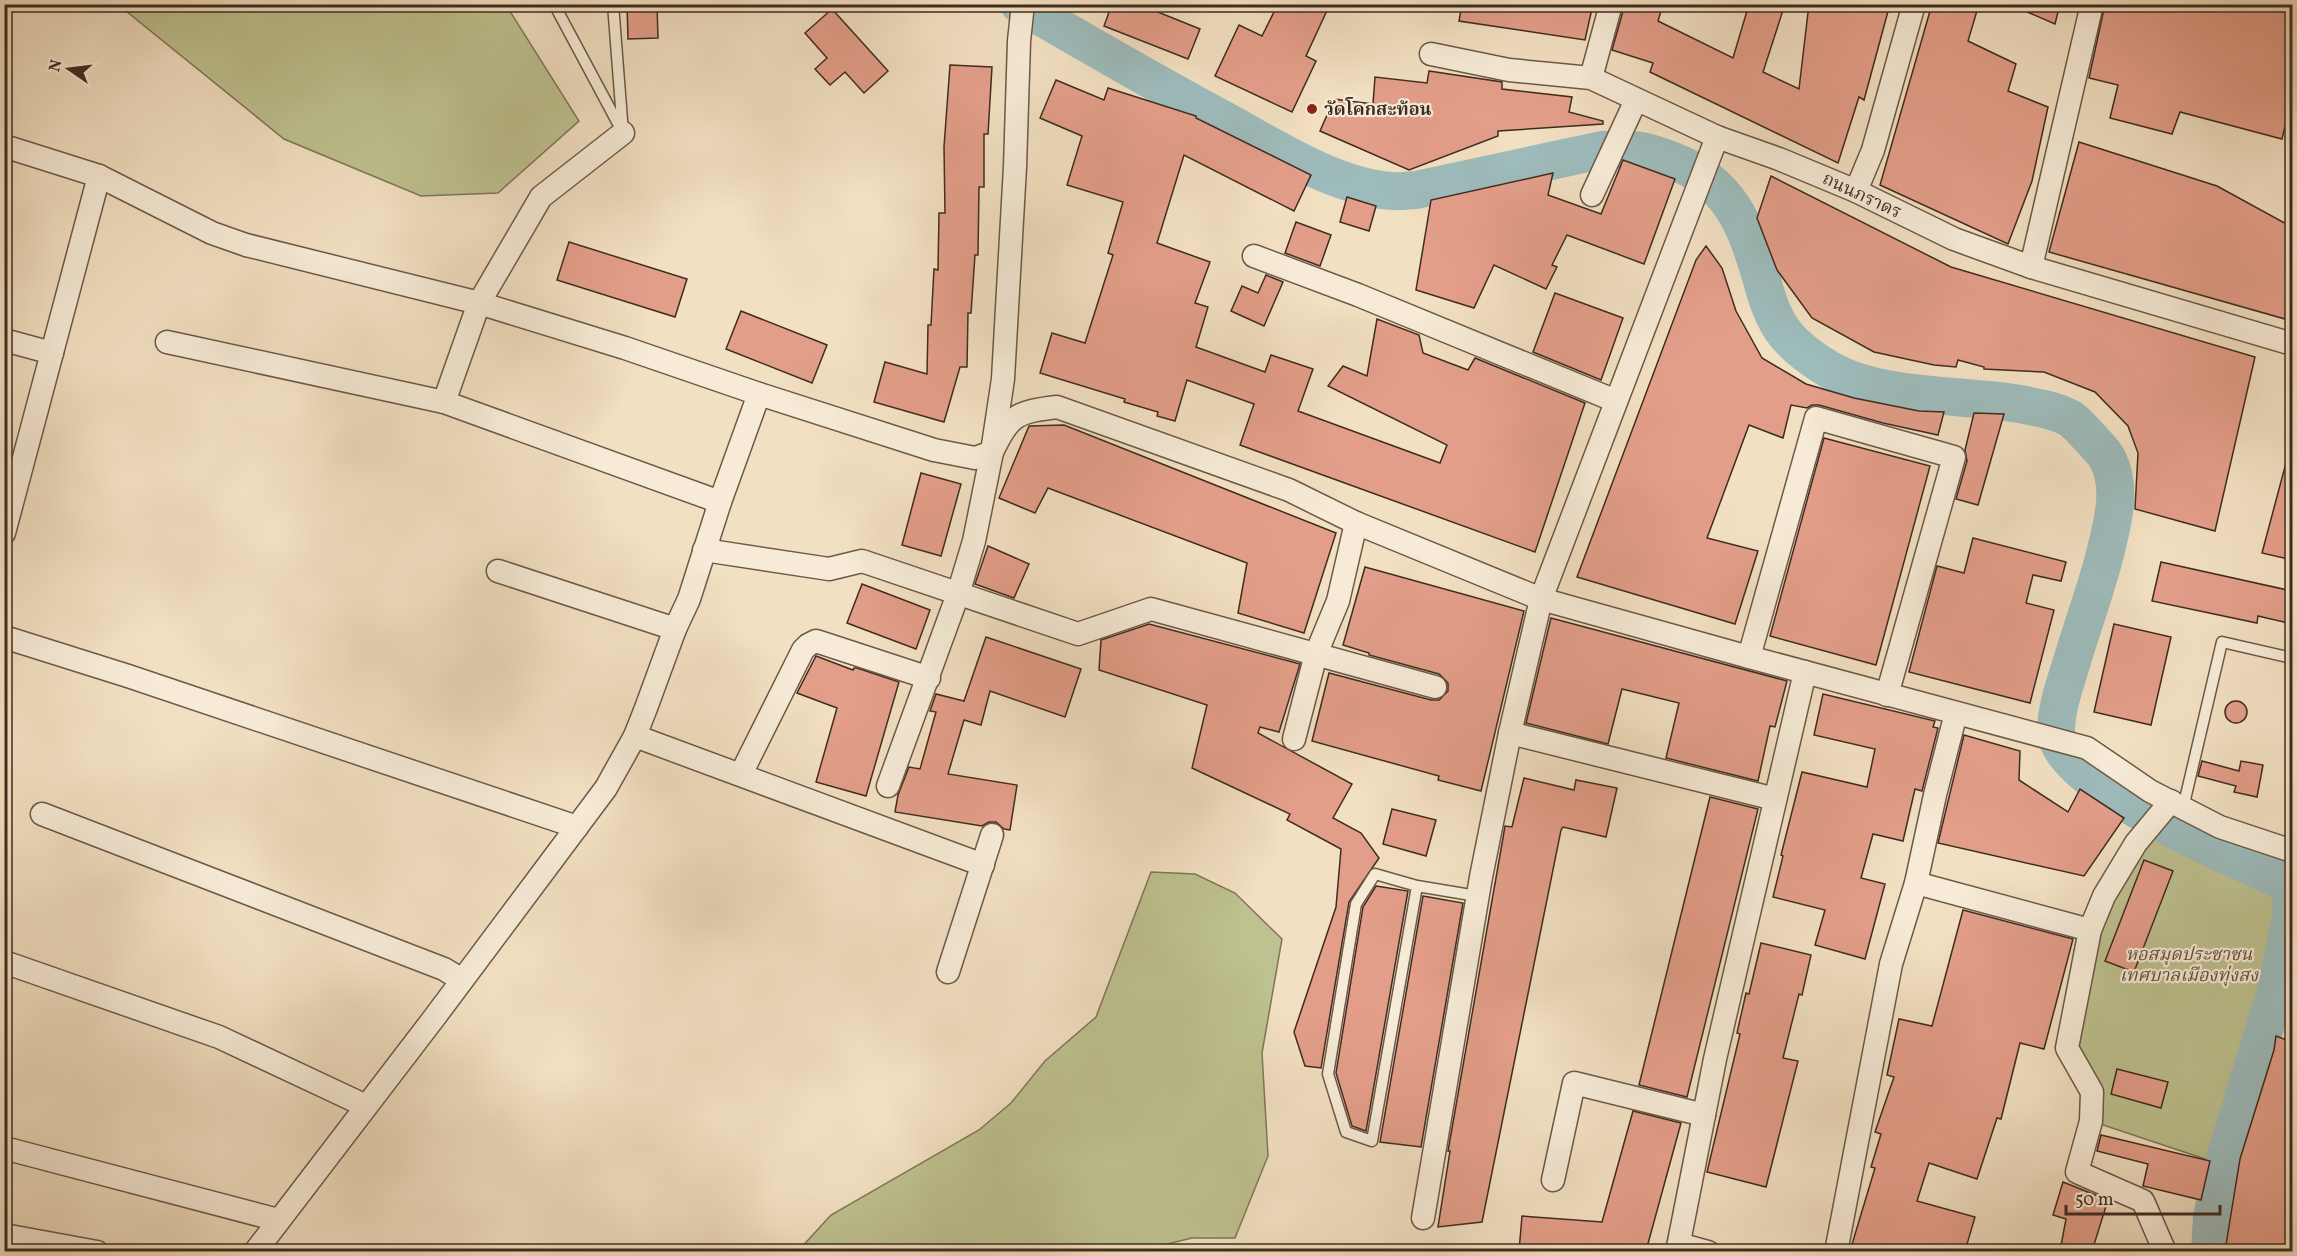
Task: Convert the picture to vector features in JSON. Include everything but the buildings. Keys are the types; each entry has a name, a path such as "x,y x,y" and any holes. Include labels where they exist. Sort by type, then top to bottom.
{"street":[{"path":"1591,78 1611,4"},
{"path":"1856,190 1873,150 1914,4"},
{"path":"2031,267 2092,4"},
{"path":"888,786 958,594 974,541 992,452 1003,378 1022,12"},
{"name":"ถนนภราดร","path":"1431,54 1509,70 1591,78 1636,100 1714,147 1779,159 1856,190 1954,239 2031,267 2292,344"},
{"path":"1592,195 1621,137 1636,100"},
{"path":"444,402 479,303 541,197 622,133"},
{"path":"4,146 99,176 203,228 246,245 479,303 625,348 934,450 975,458 992,452 1003,428 1025,411 1057,407 1289,490 1356,523 1541,599 2087,748 2150,791 2220,827 2292,851"},
{"path":"1424,1218 1478,896 1510,733 1541,599 1714,147"},
{"path":"4,533 99,176"},
{"path":"1254,256 1358,295 1616,401"},
{"path":"4,340 52,353"},
{"path":"167,342 444,402 720,502"},
{"path":"255,1251 606,788 636,736 675,629 689,599 720,502 759,394"},
{"path":"1749,657 1816,418 1954,457 1887,695"},
{"path":"1294,739 1316,654 1338,601 1356,523"},
{"path":"704,550 829,569 862,561 1078,634 1150,609 1435,687"},
{"path":"498,571 675,629"},
{"path":"4,637 128,676 577,827"},
{"path":"741,774 803,650 808,645 816,641 929,678"},
{"path":"1708,1251 1678,1247 1717,1047 1805,672"},
{"path":"1836,1251 1891,964 1916,883 1956,713"},
{"path":"1510,733 1775,799"},
{"path":"636,736 983,865"},
{"path":"2165,1251 2143,1201 2077,1172 2091,1121 2092,1092 2067,1048 2090,930 2104,896 2136,843 2155,820 2177,805"},
{"path":"42,814 444,969 462,980"},
{"path":"948,972 992,835"},
{"path":"1916,883 2090,930"},
{"path":"4,962 219,1036 366,1106"},
{"path":"1553,1180 1574,1083 1704,1114"},
{"path":"4,1148 278,1220"},
{"path":"4,1235 97,1251"}],"lane":[{"path":"554,4 622,133"},
{"path":"613,4 622,133"},
{"path":"2177,805 2222,642 2292,658"},
{"path":"1417,886 1372,1142 1346,1132 1328,1074 1356,904 1375,874 1417,886 1478,896"}],"green space":[{"path":"123,5 506,5 579,121 498,193 421,196 284,139 126,11"},
{"name":"หอสมุดประชาชน เทศบาลเมืองทุ่งสง","path":"2171,801 2292,851 2292,1019 2281,1016 2232,1168 2091,1121 2067,1048 2090,930"},
{"path":"1151,872 1195,874 1235,893 1282,939 1262,1053 1268,1156 1235,1238 1192,1238 1134,1252 798,1251 831,1215 979,1130 1011,1103 1045,1061 1096,1017"}],"waterway":[{"path":"1019,4 1145,77 1304,164 1371,188 1396,191 1416,190 1602,150 1638,151 1673,161 1709,181 1722,193 1749,239 1769,304 1777,322 1794,343 1822,365 1843,377 1868,385 1921,394 2025,405 2055,412 2071,419 2107,457 2115,482 2115,505 2109,539 2059,705 2056,732 2065,753 2087,776 2120,799 2198,842 2292,885"},
{"path":"2210,1252 2212,1217 2225,1159 2277,987 2292,911 2289,884"}],"place":[{"name":"วัดโคกสะท้อน","path":"1312,109"}]}
